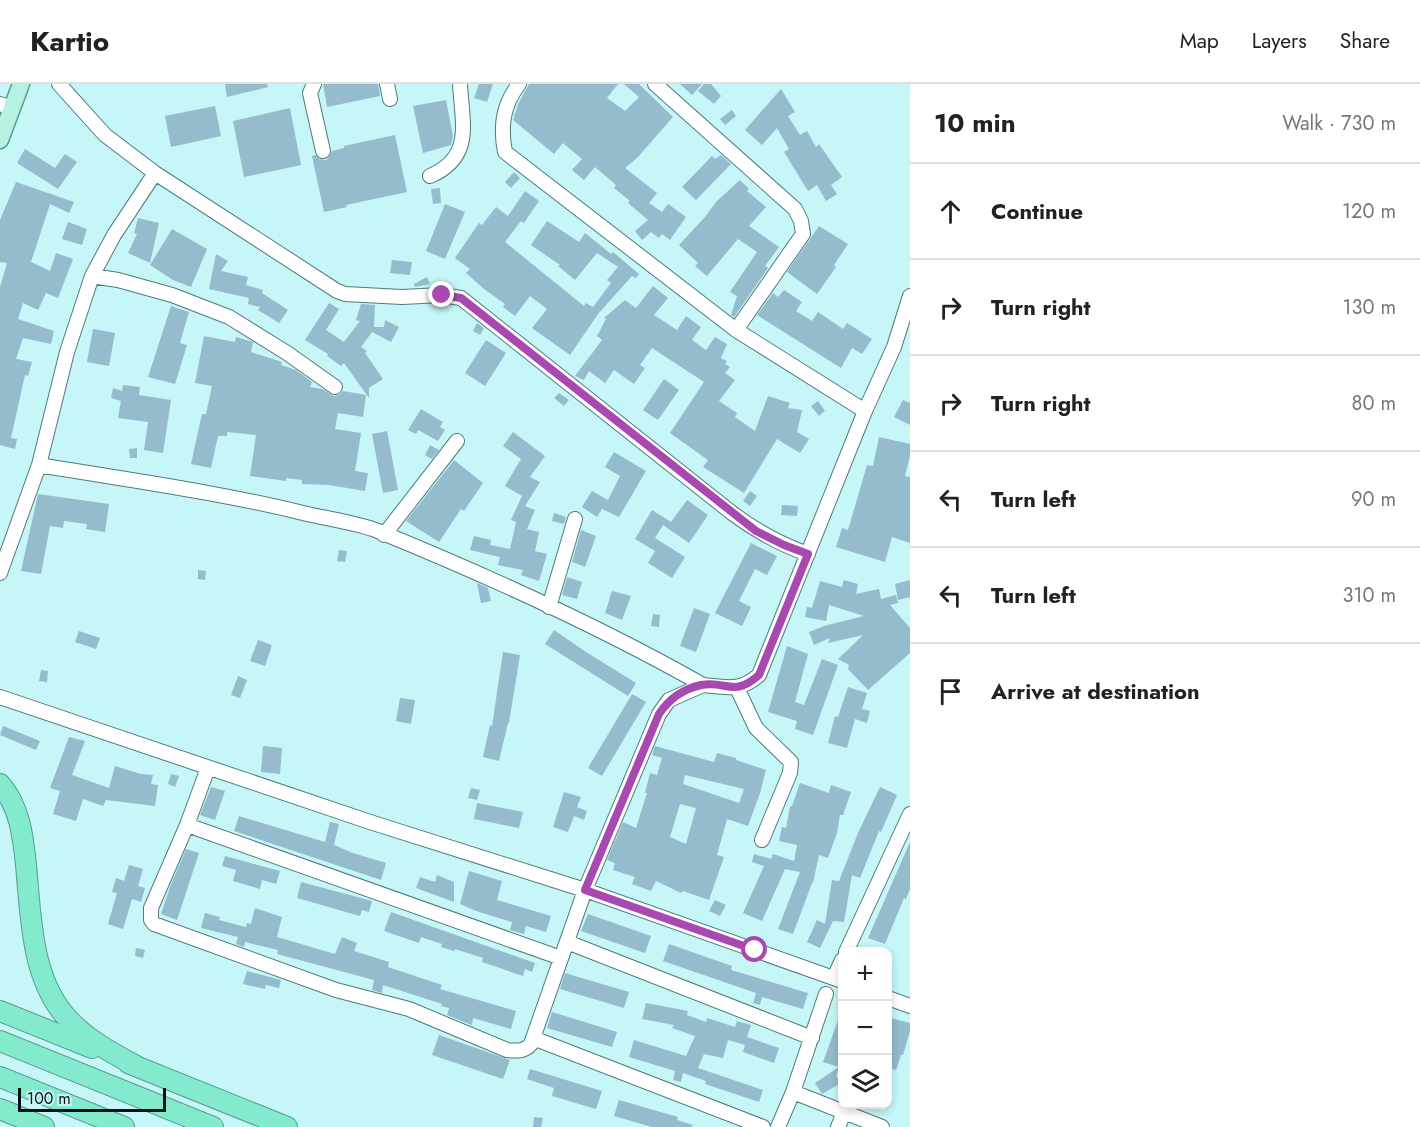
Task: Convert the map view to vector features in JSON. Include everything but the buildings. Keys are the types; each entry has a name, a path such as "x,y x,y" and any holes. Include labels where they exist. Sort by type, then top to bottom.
{"highway":[{"path":"0,784 7,792 18,815 24,842 33,937 39,961 56,1002 69,1021 89,1037 110,1053 138,1067"},
{"path":"0,1011 287,1127"},
{"path":"0,1041 213,1127"},
{"path":"0,1077 124,1127"},
{"path":"0,1109 44,1127"}],"main road":[{"path":"0,140 6,106 21,84"}],"street":[{"path":"59,84 105,135 155,173 337,291 345,294 402,297 442,295 461,298 756,531 808,554"},
{"path":"314,84 310,93 323,151"},
{"path":"387,84 390,99"},
{"path":"430,176 441,172 453,163 461,150 463,128 460,84"},
{"path":"519,84 508,97 504,110 505,152 736,330 865,411"},
{"path":"655,84 795,209 801,221 803,234 736,330"},
{"path":"0,573 39,465 67,352 92,276 114,235 155,173"},
{"path":"92,276 118,280 172,295 229,317 287,353 334,387"},
{"path":"39,465 267,505 379,531 384,535 457,563 648,655 703,685 737,688 750,683 759,675 865,411 894,347 910,296"},
{"path":"384,535 457,441"},
{"path":"549,607 575,519"},
{"path":"208,768 187,825 151,908 151,920 154,924 336,990 409,1009 507,1050 519,1051 527,1049 533,1038 585,890 659,714 669,700 703,685"},
{"path":"737,688 756,728 791,762 790,773 762,840"},
{"path":"0,697 370,822 585,890 838,980"},
{"path":"848,947 910,814"},
{"path":"187,825 561,958"},
{"path":"567,942 812,1038"},
{"path":"778,1127 793,1092 826,994"},
{"path":"892,999 910,1006"},
{"path":"533,1038 763,1127"},
{"path":"793,1092 850,1110 882,1127"},
{"path":"838,1127 850,1110"}],"route":[{"path":"442,295 461,298 756,531 808,554 759,675 750,683 737,688 703,685 669,700 659,714 585,890 755,950"}]}
